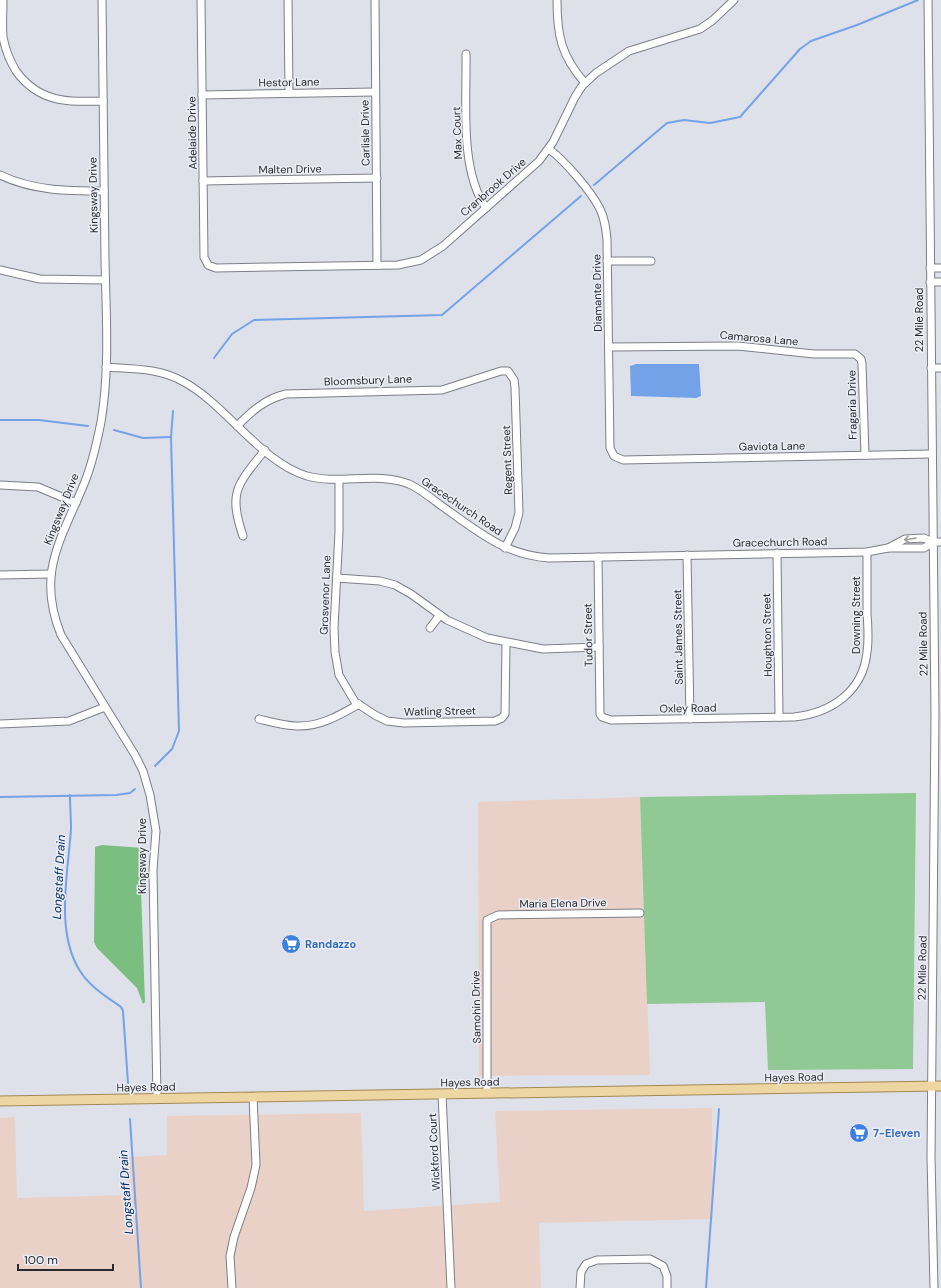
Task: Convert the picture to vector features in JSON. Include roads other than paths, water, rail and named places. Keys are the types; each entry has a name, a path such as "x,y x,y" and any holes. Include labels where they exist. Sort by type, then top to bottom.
{"main road":[{"name":"Hayes Road","path":"0,1101 936,1086"}],"street":[{"path":"3,0 3,37 13,67 21,78 34,90 51,97 68,101 104,101"},
{"name":"Kingsway Drive","path":"102,0 106,367 104,402 98,434 85,483 55,553 51,574 51,600 59,631 67,646 143,771 155,819 156,831 152,870 157,1098"},
{"name":"Adelaide Drive","path":"201,0 204,257 208,265"},
{"path":"288,0 289,93"},
{"name":"Carlisle Drive","path":"375,0 377,265"},
{"path":"557,0 558,26 562,46 572,66 585,83"},
{"name":"Cranbrook Drive","path":"208,265 216,268 406,264 427,257 443,246 526,174 549,149 575,97 585,83 605,66 629,51 700,29 713,20 734,0"},
{"name":"22 Mile Road","path":"928,2 930,368 938,882 936,1086 932,1200 934,1288"},
{"name":"Max Court","path":"466,54 469,166 476,192 486,208"},
{"name":"Hestor Lane","path":"202,95 375,92"},
{"name":"Diamante Drive","path":"549,149 563,162 592,196 600,210 606,232 610,448 614,456"},
{"path":"0,175 27,185 47,190 104,191"},
{"name":"Malten Drive","path":"203,181 376,178"},
{"path":"607,261 651,261"},
{"path":"930,268 941,268"},
{"path":"0,270 40,279 105,280"},
{"path":"930,282 941,282"},
{"name":"Camarosa Lane","path":"609,347 738,346 805,354 851,354 859,356"},
{"name":"Fragaria Drive","path":"859,356 862,364 865,455"},
{"name":"Gracechurch Road","path":"106,367 152,370 182,381 198,391 282,464 307,476 339,480 391,479 409,484 492,541 513,552 541,557 866,552 888,548 924,548 933,542 941,542"},
{"path":"930,368 941,368"},
{"name":"Bloomsbury Lane","path":"237,426 255,408 267,401 286,394 442,390 501,371 508,371"},
{"name":"Regent Street","path":"505,548 515,528 520,513 515,388 514,380 508,371"},
{"path":"243,536 234,506 237,490 244,476 265,450"},
{"name":"Gaviota Lane","path":"614,456 622,460 931,454"},
{"name":"Grosvenor Lane","path":"339,480 337,578 334,628 337,664 342,681 355,702 359,704"},
{"path":"0,485 38,487 76,503"},
{"name":"Downing Street","path":"779,717 810,715 826,710 843,698 858,680 865,665 868,648 866,552"},
{"name":"Houghton Street","path":"777,553 779,717"},
{"name":"Saint James Street","path":"687,555 690,719"},
{"name":"Tudor Street","path":"598,556 600,714"},
{"path":"0,575 51,574"},
{"path":"337,578 380,581 395,585 411,594 440,615 478,635 506,644 543,649 599,647"},
{"path":"430,628 440,615"},
{"name":"Watling Street","path":"359,704 375,716 387,721 404,723 496,721 502,718 505,714 507,704 506,644"},
{"path":"259,719 297,726 315,724 329,720 359,704"},
{"path":"0,724 69,721 105,707"},
{"name":"Oxley Road","path":"600,714 602,717 611,720 779,717"},
{"name":"Maria Elena Drive","path":"487,920 498,915 640,913"},
{"name":"Samohin Drive","path":"487,920 487,1094"},
{"name":"Wickford Court","path":"442,1094 451,1288"},
{"path":"232,1288 230,1256 242,1210 251,1188 256,1165 253,1097"},
{"path":"580,1288 581,1272 590,1262 597,1260 650,1259 663,1266 667,1276 667,1288"}],"water":[{"path":"636,364 699,364 701,396 696,398 631,396 630,366"}],"waterway":[{"path":"594,185 667,123 684,120 710,123 740,117 800,49 811,41 857,25 918,0"},
{"path":"214,358 232,334 254,320 442,315 581,196"},
{"path":"155,766 172,749 179,731 171,437 173,411"},
{"path":"0,420 39,420 88,426"},
{"path":"114,430 143,438 171,437"},
{"name":"Longstaff Drain","path":"0,797 116,795 130,793 135,789"},
{"name":"Longstaff Drain","path":"70,795 71,829 65,902 65,921 68,939 72,956 84,977 99,991 121,1007 123,1011 128,1083"},
{"path":"706,1288 719,1109"},
{"name":"Longstaff Drain","path":"130,1119 141,1288"}],"place":[{"name":"Randazzo","path":"291,944"},
{"name":"7-Eleven","path":"859,1133"}]}
